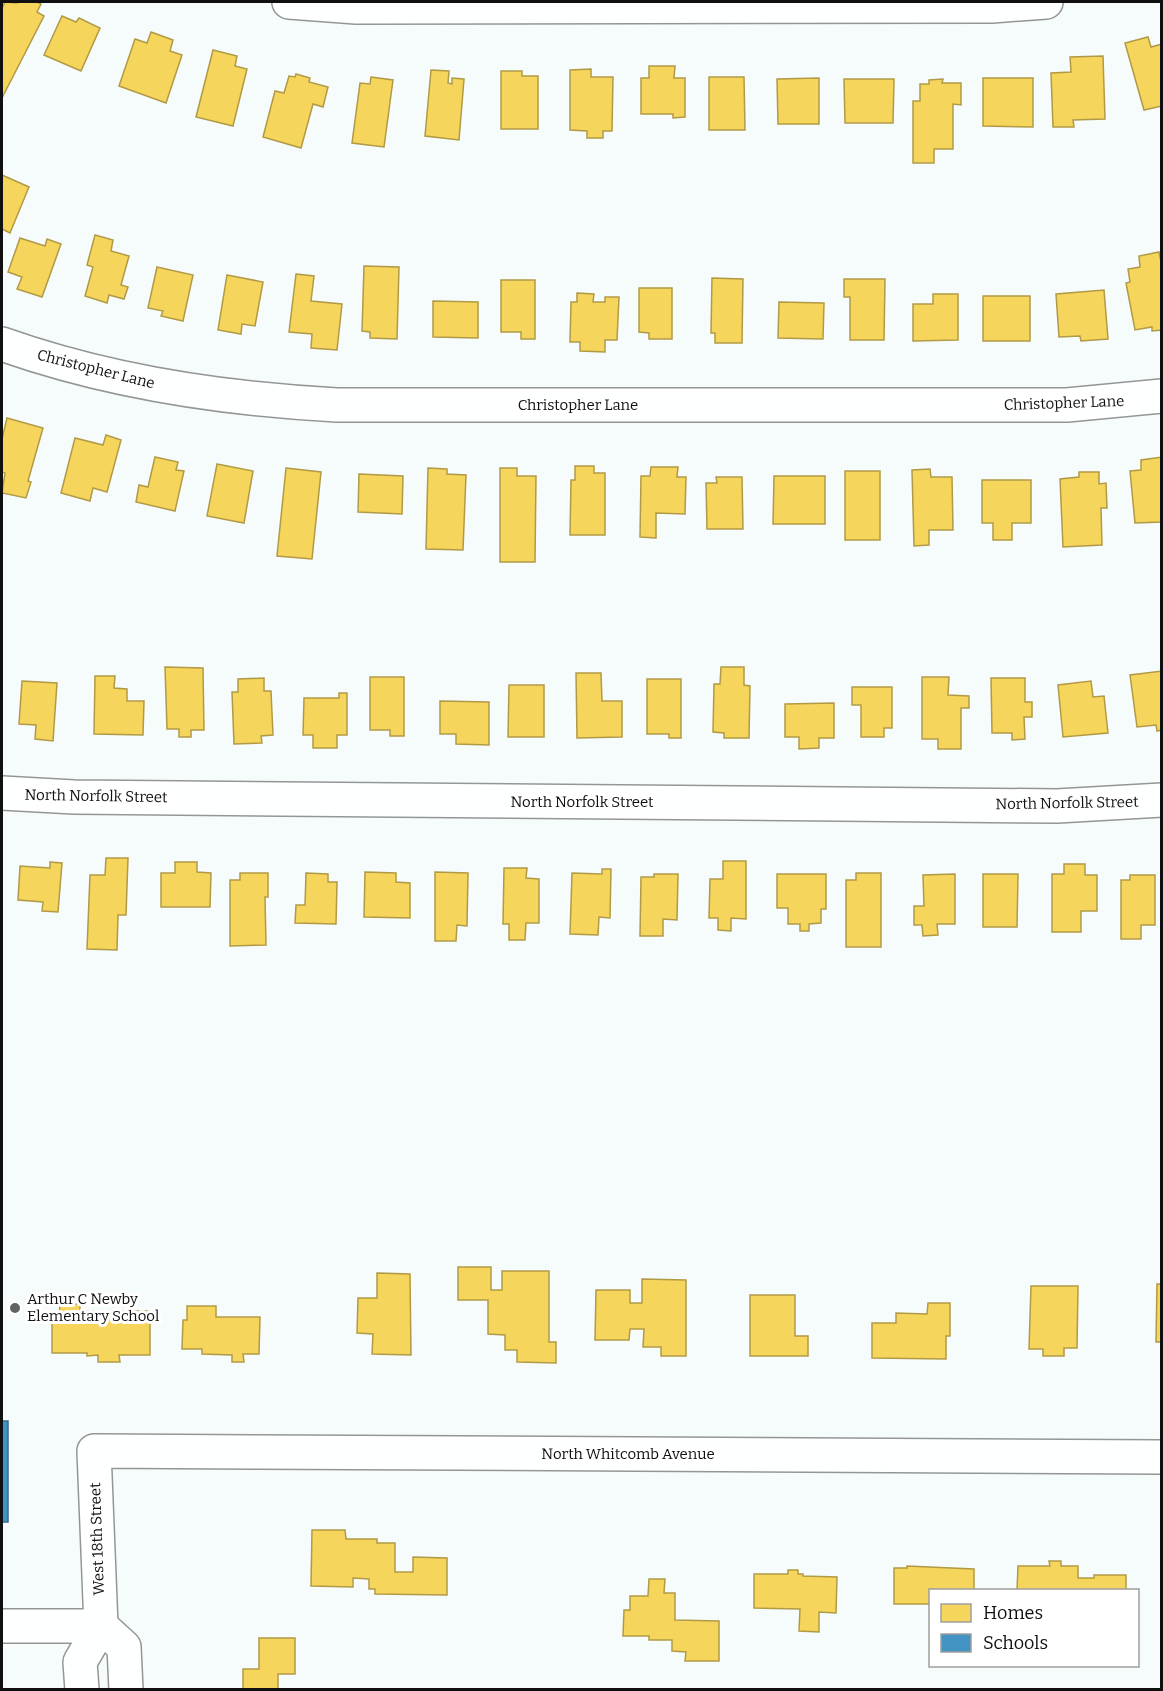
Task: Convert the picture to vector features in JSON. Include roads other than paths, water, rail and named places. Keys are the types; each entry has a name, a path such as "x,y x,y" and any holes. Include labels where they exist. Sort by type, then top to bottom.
{"street":[{"path":"289,2 380,8 992,6 1046,2"},
{"name":"Christopher Lane","path":"2,344 85,368 184,389 254,399 338,405 1057,406 1108,403 1161,396"},
{"name":"North Norfolk Street","path":"2,793 86,797 1046,806 1161,800"},
{"name":"North Whitcomb Avenue","path":"94,1451 1161,1457"},
{"name":"West 18th Street","path":"94,1451 100,1626"},
{"path":"2,1626 100,1626 124,1647 126,1689"},
{"path":"82,1689 80,1662 100,1626"}],"place":[{"name":"Arthur C Newby Elementary School","path":"15,1308"}]}
